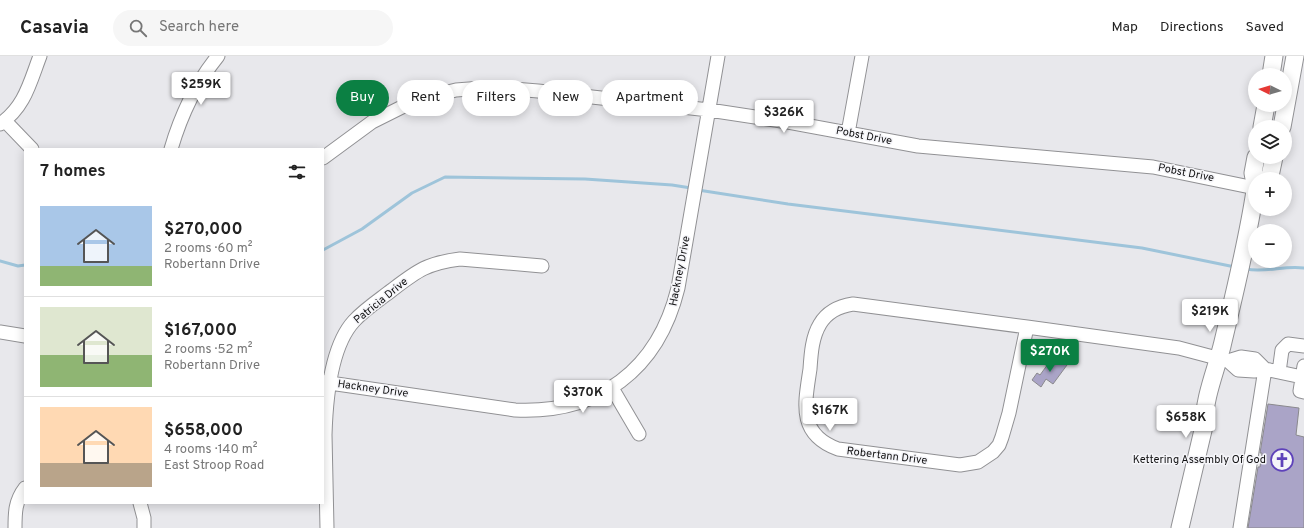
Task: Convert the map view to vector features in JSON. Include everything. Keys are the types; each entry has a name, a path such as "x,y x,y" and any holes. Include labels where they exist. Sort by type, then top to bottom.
{"main road":[{"path":"1272,68 1274,56"},
{"path":"1283,120 1295,56"},
{"path":"1180,528 1204,426 1204,414 1212,379 1224,360 1251,216"}],"street":[{"path":"31,148 3,123 25,96 31,85 40,56"},
{"path":"171,148 187,105 199,83 218,56"},
{"name":"Hackney Drive","path":"326,382 515,410 532,411 551,410 568,406 612,388 623,380 641,363 657,342 668,321 678,288 718,56"},
{"path":"848,133 862,56"},
{"name":"Pobst Drive","path":"324,157 372,122 393,110 432,96 456,90 508,88 709,110 918,146 1153,167 1248,187"},
{"name":"Patricia Drive","path":"326,528 326,382 342,338 349,327 364,311 415,272 428,266 460,259 542,266"},
{"name":"Robertann Drive","path":"1027,327 1002,437 993,452 978,462 960,465 838,449 823,442 810,428 806,417 805,406 812,348 819,324 828,314 836,309 844,306 859,304 1027,327 1180,348 1224,360 1238,370 1254,371 1265,369 1279,372 1303,371"},
{"path":"0,332 24,336"},
{"path":"1279,372 1282,350 1288,344 1304,346"},
{"path":"1240,528 1265,369"},
{"path":"1303,371 1300,392 1304,392"},
{"path":"612,388 639,434"},
{"path":"15,528 15,511 17,502 20,494 24,489"},
{"path":"140,504 144,523"}],"building":[{"path":"1056,357 1067,365 1053,384 1046,379 1041,387 1032,380 1037,373 1040,375 1048,364 1050,365"},
{"name":"Kettering Assembly Of God","path":"1268,404 1299,408 1296,435 1304,437 1304,528 1248,528 1258,467 1260,467 1262,453 1260,453"}],"waterway":[{"path":"324,249 362,229 412,193 445,177 585,179 672,185 691,188"},
{"path":"698,190 788,204 1142,248 1235,267"},
{"path":"0,261 18,266 24,265"},
{"path":"1246,269 1261,270 1290,267 1304,268"}],"place":[{"name":"Kettering Assembly Of God","path":"1282,460"}]}
